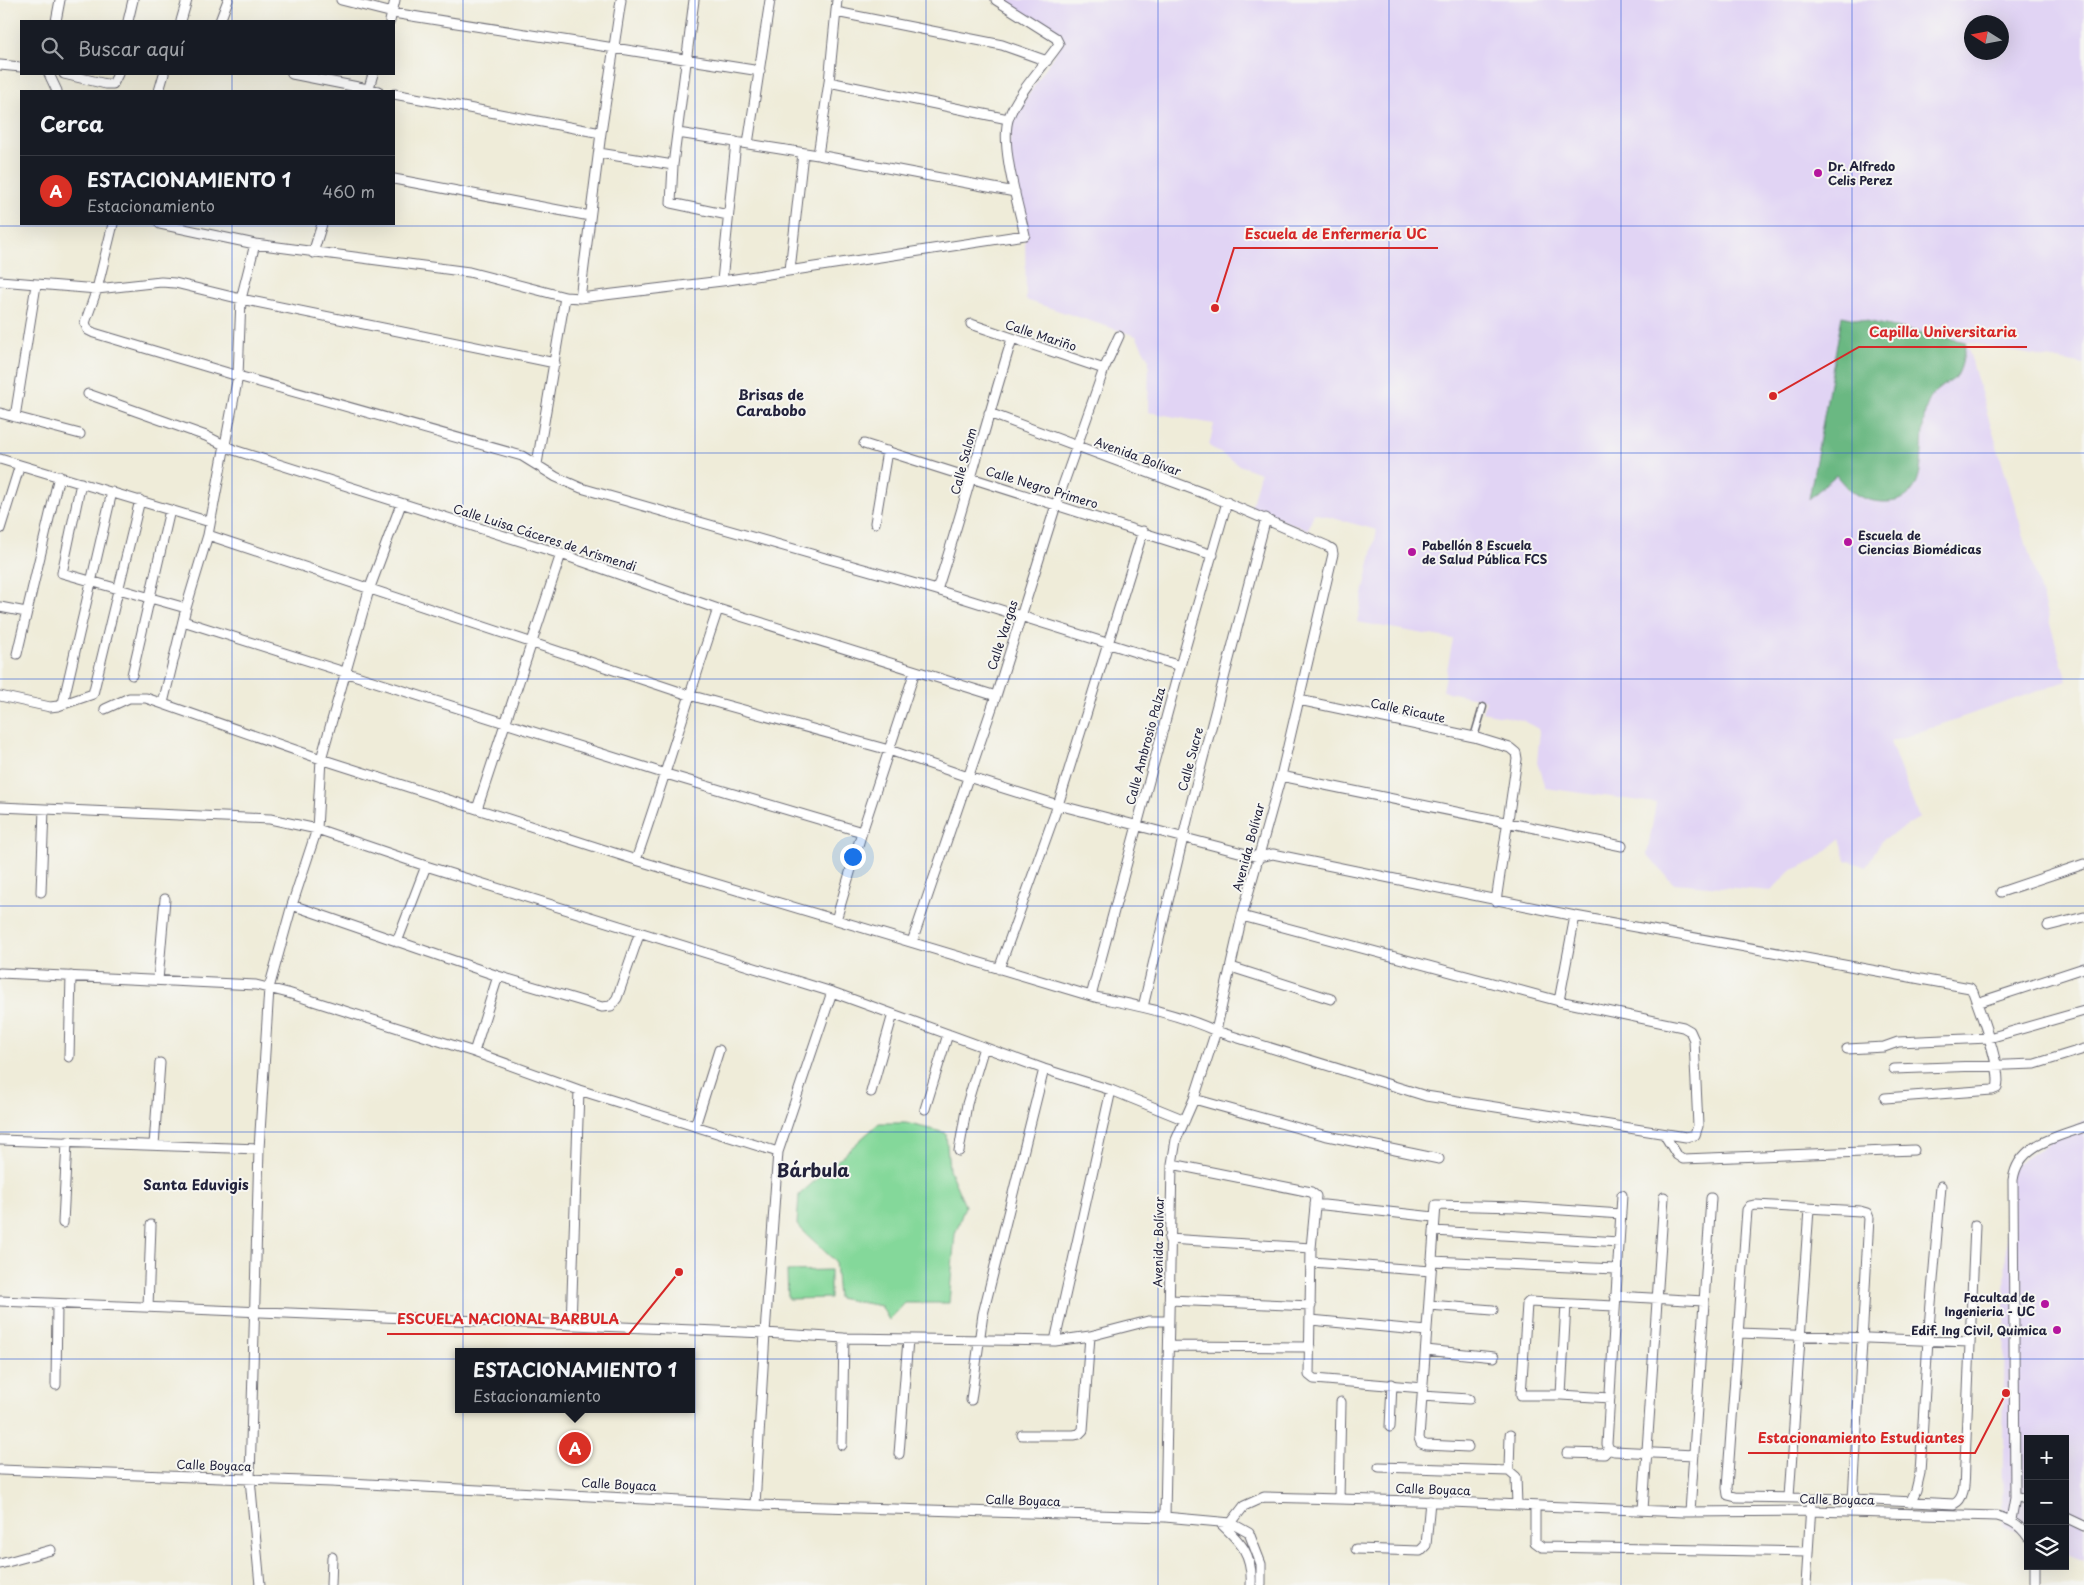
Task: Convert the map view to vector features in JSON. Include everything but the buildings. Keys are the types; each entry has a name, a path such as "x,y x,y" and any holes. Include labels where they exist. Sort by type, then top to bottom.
{"street":[{"path":"56,20 60,0"},
{"path":"128,20 132,0"},
{"path":"181,20 187,0"},
{"path":"220,20 228,0"},
{"path":"341,0 391,17 614,48 760,71"},
{"path":"391,17 395,0"},
{"path":"580,298 601,133 621,0"},
{"path":"694,0 670,203 728,215"},
{"path":"748,144 770,0"},
{"path":"818,155 829,82 837,0"},
{"path":"165,225 255,244 313,253 469,272 565,297 580,298 722,281 1025,235 1008,154 1008,119 1014,107 1059,44 1056,38 996,0"},
{"path":"836,12 1002,46 1047,61"},
{"path":"0,65 20,67"},
{"path":"50,75 57,90"},
{"path":"68,75 106,84 113,84 118,75"},
{"path":"159,90 164,75"},
{"path":"297,75 366,90"},
{"path":"371,90 374,75"},
{"path":"829,82 1008,119"},
{"path":"395,94 601,133"},
{"path":"678,133 818,155 1015,192"},
{"path":"722,281 736,142"},
{"path":"599,153 673,165"},
{"path":"790,270 803,153"},
{"path":"395,179 590,216"},
{"path":"113,225 97,289 85,323 88,330 238,376 522,456 556,477 581,488 938,590 1180,666"},
{"path":"313,253 322,225"},
{"path":"163,703 186,608 208,535 238,376 242,299 255,244"},
{"path":"0,281 97,289 175,282 242,299 554,363"},
{"path":"15,417 36,285"},
{"path":"537,464 565,297"},
{"name":"Calle Mariño","path":"971,324 1104,368"},
{"name":"Calle Vargas","path":"912,942 996,696 1056,505 1078,447 1104,368 1119,336"},
{"name":"Calle Salom","path":"938,590 973,478 989,413 1012,339"},
{"name":"Calle Luisa Cáceres de Arismendi","path":"88,394 206,436 224,445 401,504 561,554 718,609 996,696"},
{"path":"0,413 80,434"},
{"name":"Avenida Bolívar","path":"989,413 1227,502 1327,546 1332,549 1333,554 1280,776 1242,916 1216,1031 1194,1099 1176,1140 1172,1164 1169,1239 1170,1346 1164,1517"},
{"name":"Calle Negro Primero","path":"864,444 1213,554"},
{"path":"875,523 887,452"},
{"path":"0,459 210,522"},
{"path":"0,529 20,465"},
{"path":"17,654 59,476"},
{"path":"81,483 61,568 62,573 67,576 118,588 186,608"},
{"path":"63,703 112,492"},
{"path":"0,696 50,707 89,696 95,689 140,500"},
{"name":"Calle Ambrosio Palza","path":"1090,996 1227,502"},
{"path":"260,1585 250,1479 253,1311 259,1149 269,988 292,905 317,829 321,760 369,590 401,504"},
{"path":"132,675 170,510"},
{"name":"Calle Sucre","path":"1143,1007 1185,839 1191,804 1266,518"},
{"path":"999,969 1058,805 1106,644 1143,531"},
{"path":"208,535 689,695 890,750 968,778 1058,805 1185,839 1258,857 1273,854 1496,901 1963,987 1973,992 1989,1038 1996,1067 1998,1088 1885,1098"},
{"path":"477,809 561,554"},
{"path":"0,607 26,612"},
{"path":"636,860 666,774 689,695 718,609"},
{"path":"183,621 666,774 862,832"},
{"path":"836,920 862,832 915,671"},
{"path":"105,709 129,698 146,698 321,760 636,860 1090,996 1143,1007 1196,1022 1216,1031 1426,1096 1686,1138 1695,1135 1698,1126 1694,1040 1690,1031 1682,1027 1559,1000 1242,916"},
{"name":"Calle Ricaute","path":"1299,700 1474,738 1510,748 1516,753 1517,759 1507,823"},
{"path":"1474,738 1483,707"},
{"path":"1280,776 1622,846"},
{"path":"0,807 270,820 317,829 426,866 832,992 1110,1090 1185,1120"},
{"path":"41,892 44,809"},
{"path":"1496,901 1507,823"},
{"path":"2001,892 2084,864"},
{"path":"397,942 426,866"},
{"path":"158,980 164,899"},
{"path":"292,905 498,976 602,1007 612,1006 617,998 640,932"},
{"path":"1559,1000 1575,916"},
{"path":"2048,926 2084,917"},
{"path":"1230,968 1331,999"},
{"path":"1977,1003 2084,968"},
{"path":"0,973 256,985 474,1052 579,1090 778,1152"},
{"path":"69,1057 71,976"},
{"path":"474,1052 498,976"},
{"path":"755,1505 778,1152 832,992"},
{"path":"1847,1049 1884,1047 1898,1042 1989,1038 2084,1011"},
{"path":"871,1092 893,1014"},
{"path":"926,1109 948,1034"},
{"path":"959,1151 967,1104 984,1047"},
{"path":"1894,1069 1996,1067 2045,1062 2084,1049"},
{"path":"695,1126 719,1050"},
{"path":"154,1145 160,1063"},
{"path":"972,1400 978,1339 1044,1068"},
{"path":"571,1324 579,1090"},
{"path":"1055,1341 1110,1090"},
{"path":"1194,1099 1322,1135 1439,1159"},
{"path":"2024,1531 2011,1520 2015,1498 2012,1180 2014,1168 2021,1157 2032,1148 2084,1127"},
{"path":"1664,1134 1677,1155 1683,1159 1914,1150"},
{"path":"0,1140 259,1149"},
{"path":"63,1223 68,1142"},
{"path":"1172,1164 1311,1192 1316,1196 1311,1248 1311,1378 1392,1384 1423,1392 1469,1399"},
{"path":"1910,1503 1920,1474 1928,1339 1941,1186"},
{"path":"1609,1449 1607,1444 1622,1194"},
{"path":"1643,1510 1664,1197"},
{"path":"1690,1512 1711,1198"},
{"path":"1316,1204 1434,1217"},
{"path":"1468,1447 1426,1445 1421,1443 1419,1438 1436,1205 1621,1214"},
{"path":"1853,1498 1869,1218 1867,1213 1756,1205 1750,1206 1747,1210 1727,1488 1728,1496 1853,1498 1910,1503 1954,1504 1962,1497 1975,1224"},
{"path":"1789,1497 1809,1209"},
{"path":"148,1306 151,1225"},
{"path":"1434,1230 1618,1242"},
{"path":"1169,1239 1311,1248"},
{"path":"1432,1261 1616,1269"},
{"path":"1312,1262 1431,1271"},
{"path":"1615,1296 1704,1301"},
{"path":"1169,1300 1311,1306"},
{"path":"0,1301 571,1324 844,1338 1055,1341 1090,1336 1148,1321 1169,1322"},
{"path":"56,1385 57,1304"},
{"path":"1610,1398 1521,1395 1521,1383 1527,1304 1615,1306"},
{"path":"1561,1395 1566,1304"},
{"path":"1428,1305 1493,1310"},
{"path":"1311,1320 1427,1331"},
{"path":"1739,1333 1862,1336 1969,1342"},
{"path":"1022,1435 1079,1434 1082,1430 1090,1336"},
{"path":"842,1445 844,1338"},
{"path":"899,1454 908,1338"},
{"path":"1170,1346 1310,1347"},
{"path":"1426,1350 1494,1357"},
{"path":"1390,1427 1392,1384"},
{"path":"1339,1499 1341,1402"},
{"path":"1509,1471 1510,1434"},
{"path":"1609,1449 1647,1453 1694,1454"},
{"path":"1567,1453 1604,1454 1609,1449"},
{"path":"1379,1467 1509,1471 1516,1477 1517,1505"},
{"name":"Calle Boyaca","path":"0,1470 572,1493 755,1505 1164,1517 1230,1523 1244,1506 1264,1497 1430,1501 1690,1512 1811,1511 1997,1516 2011,1520"},
{"path":"1806,1585 1812,1498"},
{"path":"2015,1498 2024,1499"},
{"path":"1356,1549 1420,1551 1426,1545 1430,1501"},
{"path":"1535,1506 1535,1542 1542,1547 1807,1552"},
{"path":"2069,1519 2084,1526"},
{"path":"1219,1522 1242,1543 1252,1568 1251,1585"},
{"path":"1230,1523 1249,1533 1262,1564 1261,1585"},
{"path":"0,1564 51,1550"},
{"path":"331,1585 332,1557"},
{"path":"2034,1570 2035,1585"}],"shaded area":[{"path":"996,0 2084,0 2084,365 1966,342 2067,681 1890,742 1919,818 1881,841 1866,867 1846,860 1840,839 1814,861 1790,871 1771,891 1673,883 1647,855 1656,803 1545,788 1537,762 1540,730 1522,720 1482,712 1486,700 1443,691 1453,639 1357,622 1377,530 1314,513 1308,530 1251,508 1260,473 1239,465 1209,446 1214,424 1148,412 1149,360 1136,336 1026,300 1025,235 1008,154 1012,121 1062,42"},
{"name":"Facultad de Ingenieria - UC","path":"2084,1120 2084,1561 2069,1555 2069,1435 2024,1435 2024,1534 2002,1525 2007,1170"}],"green space":[{"path":"1842,316 1966,342 1957,375 1931,397 1923,427 1918,478 1912,491 1901,499 1883,502 1862,498 1851,491 1836,475 1809,499"},
{"path":"879,1123 906,1123 946,1133 949,1169 965,1206 955,1234 949,1303 905,1303 889,1320 881,1306 838,1298 835,1261 797,1225 799,1195"},
{"path":"830,1270 830,1298 788,1299 787,1271"}],"place":[{"name":"Dr. Alfredo Celis Perez","path":"1818,173"},
{"name":"Escuela de Enfermería UC","path":"1215,308"},
{"name":"Capilla Universitaria","path":"1773,396"},
{"name":"Escuela de Ciencias Biomédicas","path":"1848,542"},
{"name":"Pabellón 8 Escuela de Salud Pública FCS","path":"1412,552"},
{"name":"ESCUELA NACIONAL BARBULA","path":"679,1272"},
{"name":"Facultad de Ingenieria - UC","path":"2045,1304"},
{"name":"Edif. Ing Civil, Quimica","path":"2057,1330"},
{"name":"Estacionamiento Estudiantes","path":"2006,1393"},
{"name":"ESTACIONAMIENTO 1","path":"575,1448"}],"district":[{"name":"Brisas de Carabobo","path":"771,402"},
{"name":"Bárbula","path":"813,1169"},
{"name":"Santa Eduvigis","path":"196,1184"}]}
